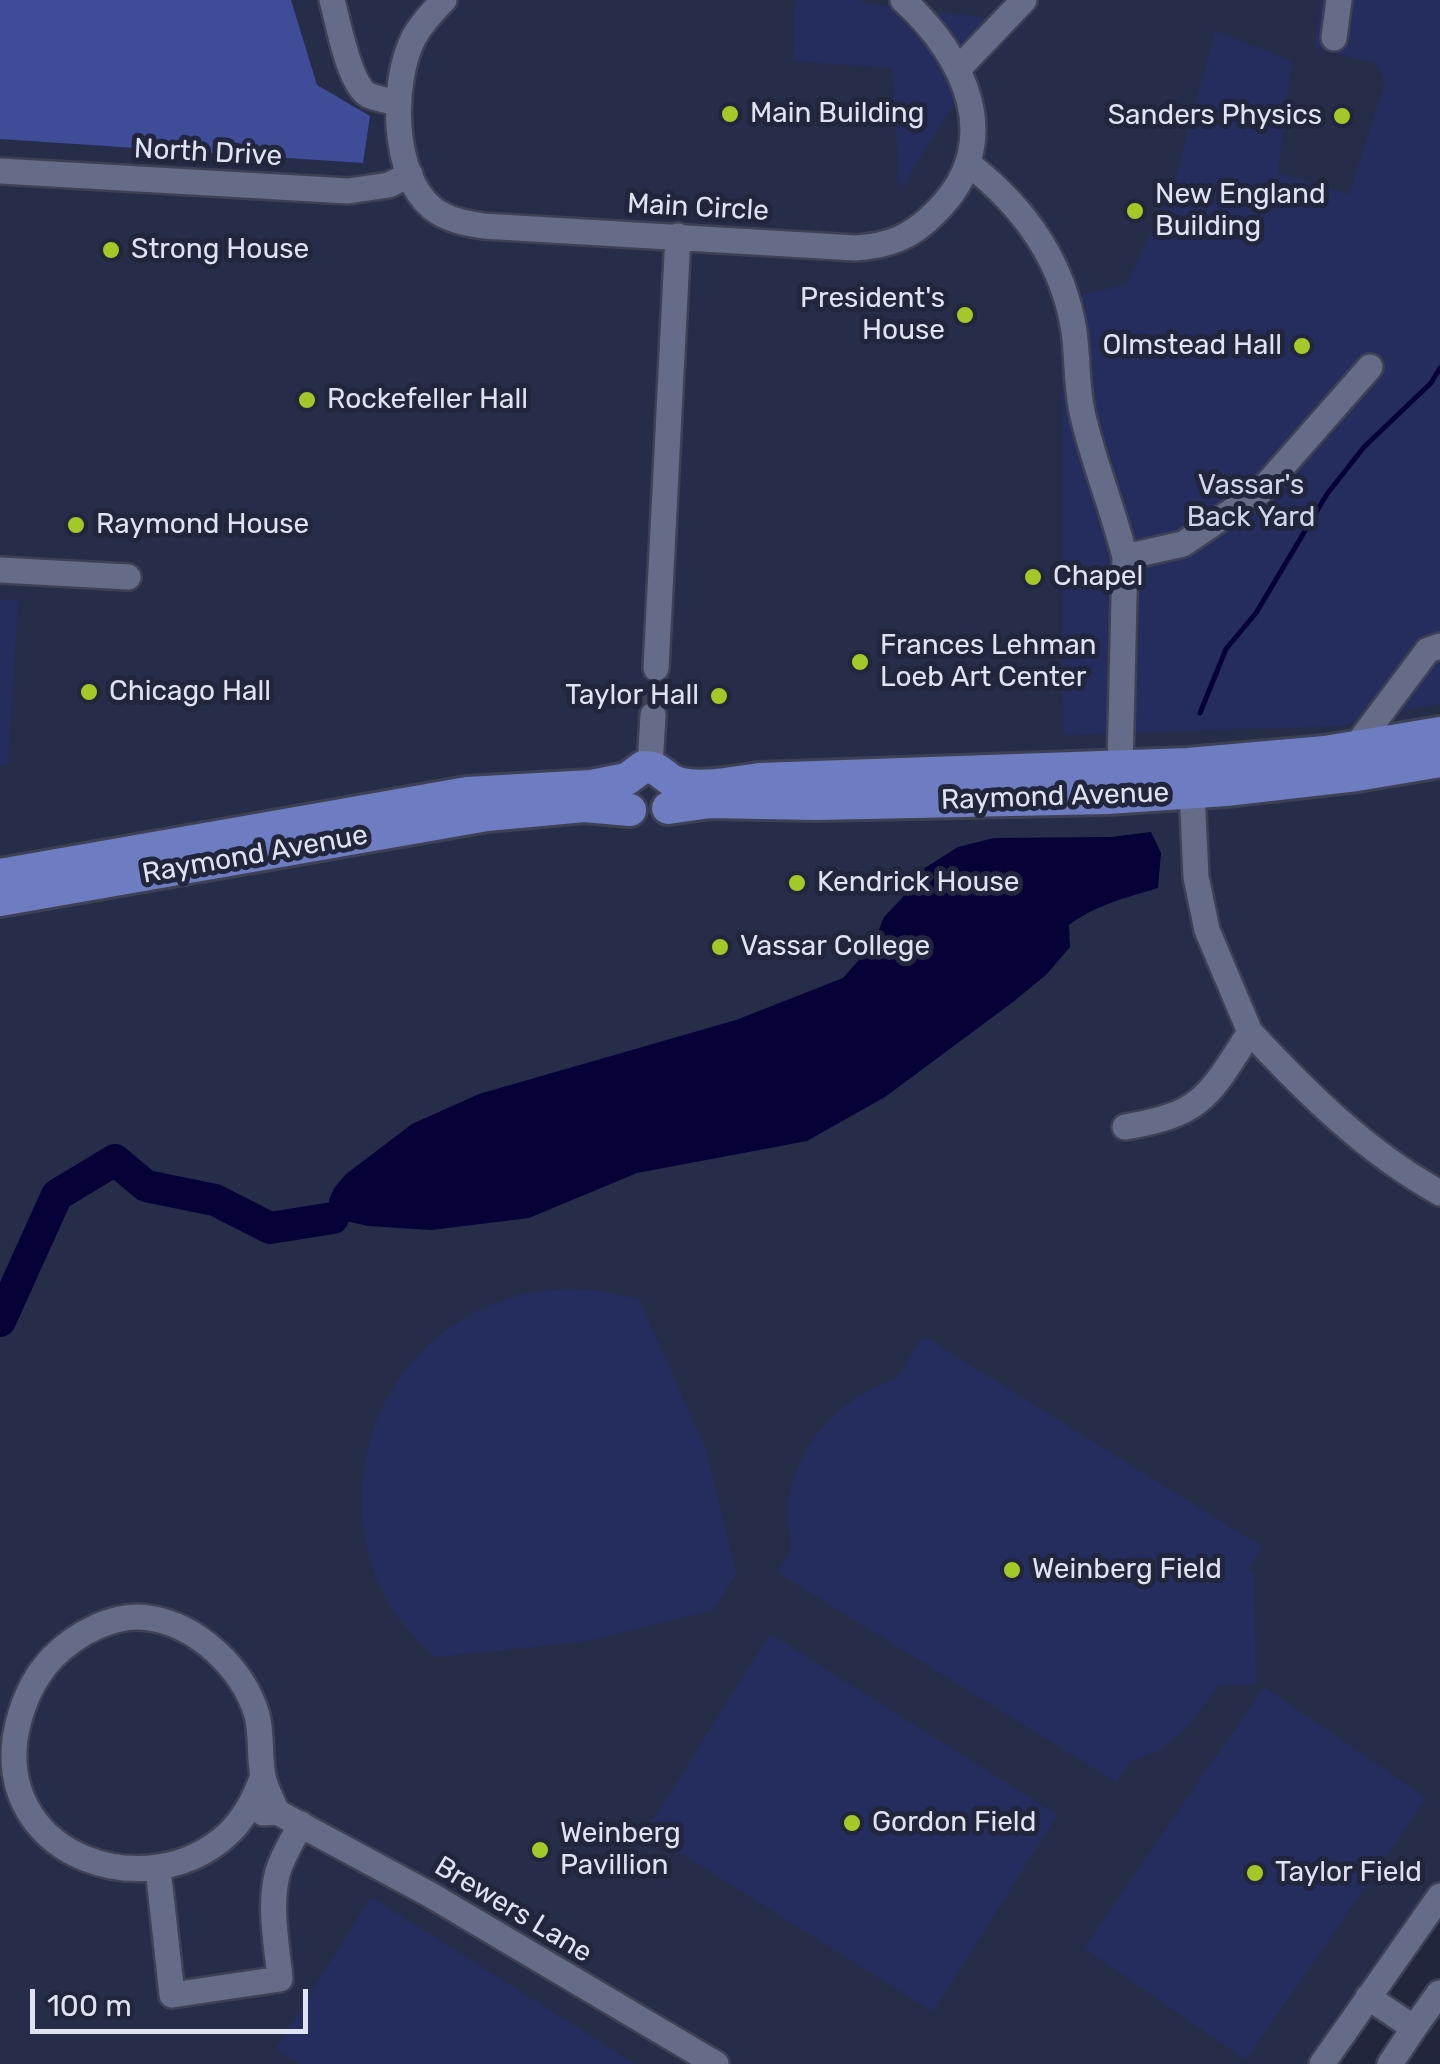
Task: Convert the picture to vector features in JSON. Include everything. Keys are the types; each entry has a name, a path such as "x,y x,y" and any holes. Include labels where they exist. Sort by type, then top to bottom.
{"main road":[{"name":"Raymond Avenue","path":"0,874 467,794 591,786 649,789 710,802 886,789 1107,798 1192,792 1358,761 1440,732"},
{"name":"Raymond Avenue","path":"886,789 969,773 1207,763 1440,761"},
{"name":"Raymond Avenue","path":"0,900 487,815 584,806 649,789"}],"street":[{"path":"332,0 360,88 399,103"},
{"name":"Main Circle","path":"444,0 424,22 406,55 399,103 403,150 423,200 435,211 464,223 832,248 894,243 923,226 946,203 970,165"},
{"path":"902,0 926,20 959,68 973,126 970,165 1004,191 1034,229 1061,283 1074,331 1082,414 1125,557 1120,768"},
{"path":"959,68 1024,0"},
{"path":"1334,38 1339,0"},
{"name":"North Drive","path":"0,171 348,191 389,185 410,174"},
{"path":"656,668 678,236"},
{"path":"1125,557 1183,544 1260,492 1370,367"},
{"path":"0,570 128,577"},
{"path":"1358,761 1428,650 1440,646"},
{"path":"649,789 653,715"},
{"path":"1192,792 1196,877 1207,930 1250,1032 1315,1101 1354,1134 1440,1193"},
{"path":"1125,1127 1187,1112 1204,1097 1250,1032"},
{"path":"242,1820 277,1812 263,1776 257,1715 232,1671 200,1638 176,1624 136,1616 103,1624 56,1654 38,1674 18,1724 14,1748 18,1792 29,1816 48,1840 67,1852 111,1866 158,1868 191,1858 212,1847 242,1820 263,1776"},
{"name":"Brewers Lane","path":"277,1812 429,1894 716,2064"},
{"path":"158,1868 172,1995 280,1979 274,1917 277,1877 300,1824"},
{"path":"1322,2064 1438,1904"},
{"path":"1390,2064 1438,1993"},
{"path":"1368,1997 1414,2028"}],"shaded area":[{"name":"Vassar College","path":"0,0 1440,0 1440,1894 1320,2064 0,2064"},
{"path":"0,0 291,0 317,85 370,116 363,163 0,139"},
{"path":"1151,832 1161,853 1158,888 1101,907 1069,925 1070,947 1047,974 885,1097 807,1141 637,1173 529,1218 431,1230 368,1226 333,1218 329,1200 334,1188 346,1174 412,1124 479,1094 736,1020 843,978 873,944 884,917 917,873 958,847 994,838 1111,837"}],"green space":[{"path":"795,0 862,0 1006,20 900,190 892,68 793,61"},
{"name":"Vassar's Back Yard","path":"1321,0 1440,0 1440,703 1340,726 1063,735 1061,300 1127,284 1175,180 1215,31 1292,61 1278,173 1349,194 1385,83 1377,64 1314,47"},
{"path":"0,600 18,600 8,766 0,765"},
{"path":"563,1289 594,1290 639,1299 706,1450 736,1573 713,1610 589,1641 434,1657 398,1617 373,1569 362,1518 364,1469 376,1423 398,1381 429,1345 467,1317 512,1298"},
{"path":"923,1336 1262,1547 1248,1569 1254,1574 1256,1685 1219,1685 1183,1732 1157,1751 1129,1762 1116,1782 777,1572 790,1551 788,1510 793,1483 811,1443 839,1411 876,1387 896,1380"},
{"name":"Gordon Field","path":"770,1634 1057,1815 933,2012 646,1831"},
{"name":"Taylor Field","path":"1264,1687 1426,1798 1246,2060 1084,1948"},
{"path":"371,1897 635,2064 300,2064 276,2049"}],"waterway":[{"path":"1200,713 1226,649 1256,613 1327,494 1364,447 1431,383 1440,368"},
{"path":"0,1321 57,1195 115,1160 146,1186 215,1200 270,1228 333,1218"}],"tunnel":[{"path":"653,715 656,668"}],"place":[{"name":"Main Building","path":"730,114"},
{"name":"Sanders Physics","path":"1342,116"},
{"name":"New England Building","path":"1135,211"},
{"name":"Strong House","path":"111,250"},
{"name":"President's House","path":"965,315"},
{"name":"Olmstead Hall","path":"1302,346"},
{"name":"Rockefeller Hall","path":"307,400"},
{"name":"Raymond House","path":"76,525"},
{"name":"Chapel","path":"1033,577"},
{"name":"Frances Lehman Loeb Art Center","path":"860,662"},
{"name":"Chicago Hall","path":"89,692"},
{"name":"Taylor Hall","path":"719,696"},
{"name":"Kendrick House","path":"797,883"},
{"name":"Vassar College","path":"720,947"},
{"name":"Weinberg Field","path":"1012,1570"},
{"name":"Gordon Field","path":"852,1823"},
{"name":"Weinberg Pavillion","path":"540,1850"},
{"name":"Taylor Field","path":"1255,1873"}]}
